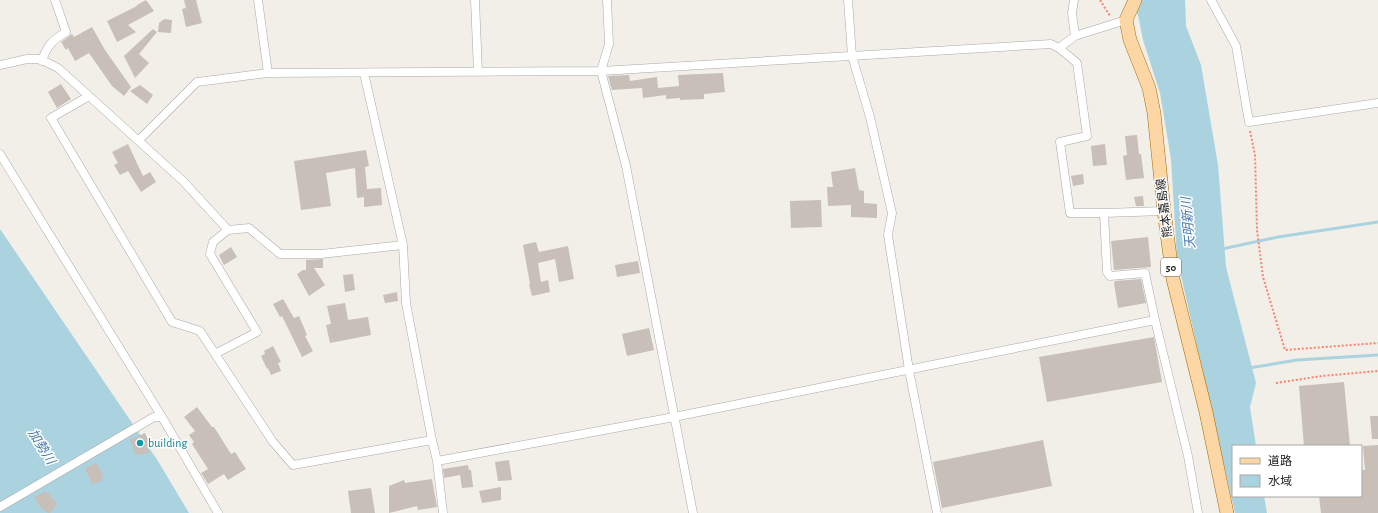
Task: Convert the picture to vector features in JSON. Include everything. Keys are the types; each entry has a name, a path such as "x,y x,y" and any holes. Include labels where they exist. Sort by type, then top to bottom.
{"main road":[{"path":"1121,21 1135,0"},
{"name":"熊本嘉島線","path":"1121,21 1149,88 1154,112 1164,211 1173,279 1206,412 1227,513"}],"street":[{"path":"42,60 52,41 66,32 56,0"},
{"path":"258,0 268,73"},
{"path":"475,0 478,72"},
{"path":"607,0 609,44 601,71 626,166 693,513"},
{"path":"848,0 852,56 870,117 892,213 888,235 909,370 936,513"},
{"path":"1074,0 1072,13 1075,36"},
{"path":"1211,0 1236,46 1249,122 1378,103"},
{"path":"1059,48 1075,36 1121,21"},
{"path":"139,140 196,82 268,73 601,71 1051,44 1059,48 1077,63 1087,136 1060,142 1070,213 1164,211"},
{"path":"0,65 27,59 42,60 58,68 183,181 228,230"},
{"path":"364,73 404,245 406,303 437,461 442,513"},
{"path":"89,96 51,118 172,322 200,331 273,442 293,465 432,440"},
{"path":"0,154 158,417 218,513"},
{"path":"1104,213 1107,272 1110,276 1145,273 1188,456 1198,513"},
{"path":"215,354 257,332 210,254 213,242 228,230 249,228 280,254 321,254 404,245"},
{"path":"437,461 674,417 1155,320"},
{"path":"0,507 158,417"}],"path":[{"path":"1100,0 1121,21"},
{"path":"1249,122 1255,155 1257,230 1263,277 1285,350 1378,343"},
{"path":"1276,383 1322,376 1378,371"}],"water":[{"name":"天明新川","path":"1127,0 1185,0 1186,26 1201,65 1218,165 1226,267 1256,383 1250,407 1256,445 1232,445 1232,497 1264,497 1267,513 1235,513 1177,258 1171,159 1160,93 1143,40 1138,15"},
{"name":"加勢川","path":"0,229 158,461 189,513 0,513"}],"building":[{"path":"146,0 154,11 128,25 136,32 117,42 107,21"},
{"path":"184,0 196,0 202,23 186,27 182,9 186,8"},
{"path":"164,19 172,20 171,33 158,32 159,23"},
{"path":"92,27 105,50 131,87 124,96 112,86 89,53 75,61 68,48 66,50 61,42 72,34 74,37"},
{"path":"153,29 157,32 139,54 149,63 135,78 124,56"},
{"path":"723,73 725,92 704,94 704,99 680,100 680,98 666,99 666,95 643,98 642,88 612,90 608,76 629,75 630,81 657,77 658,88 679,86 678,75"},
{"path":"61,84 71,99 57,108 48,92"},
{"path":"140,85 153,95 147,104 130,91"},
{"path":"1137,135 1144,178 1126,180 1123,156 1127,155 1125,136"},
{"path":"128,144 143,176 150,172 156,182 141,192 128,171 120,175 114,165 118,163 112,152"},
{"path":"1105,144 1107,165 1093,166 1091,146"},
{"path":"366,150 369,166 365,167 367,189 381,188 382,205 364,207 364,197 357,198 355,168 326,173 331,206 301,210 294,161"},
{"path":"855,168 859,190 864,191 864,203 877,204 877,218 851,217 851,205 828,206 827,187 833,187 831,172"},
{"path":"1083,174 1084,184 1073,186 1071,176"},
{"path":"1143,196 1144,206 1136,206 1134,197"},
{"path":"821,200 822,227 791,228 790,201"},
{"path":"1148,237 1151,267 1114,270 1111,241"},
{"path":"536,242 539,252 568,246 574,279 559,282 555,259 538,263 541,282 548,280 550,292 532,296 523,245"},
{"path":"231,247 237,257 224,265 219,255"},
{"path":"323,259 323,268 314,268 325,285 309,296 297,274 303,270 306,270 306,260"},
{"path":"638,261 640,273 617,277 615,265"},
{"path":"353,274 355,290 345,292 343,275"},
{"path":"1141,279 1146,303 1118,308 1114,283 1115,281"},
{"path":"397,292 398,301 385,303 383,295"},
{"path":"283,299 294,318 299,316 307,335 305,336 313,351 302,357 282,316 280,317 273,304"},
{"path":"345,303 348,320 368,317 371,335 330,343 326,325 331,324 327,306"},
{"path":"649,328 654,350 627,356 622,334"},
{"path":"1154,337 1162,382 1047,402 1039,357"},
{"path":"273,346 281,362 278,363 281,371 271,375 261,356 265,354 264,351"},
{"path":"1344,382 1350,445 1304,445 1299,386"},
{"path":"197,407 212,427 214,427 231,454 235,452 246,469 228,480 224,474 208,484 201,473 208,469 192,444 194,442 189,435 195,431 184,417"},
{"path":"1370,416 1378,416 1378,439 1372,439"},
{"name":"building","path":"145,433 151,446 148,449 149,453 136,455 130,440"},
{"path":"1043,440 1052,486 942,508 933,462"},
{"path":"1378,445 1378,513 1321,513 1319,497 1362,497 1362,470 1365,470 1363,446"},
{"path":"509,460 512,480 498,481 495,462"},
{"path":"96,463 104,476 101,476 102,481 92,484 85,468"},
{"path":"468,465 469,470 471,470 473,487 462,488 460,475 444,478 443,469"},
{"path":"432,479 437,507 418,510 417,506 389,513 389,486 404,480 405,483"},
{"path":"501,487 501,500 482,503 479,491"},
{"path":"371,488 375,513 351,513 348,491"},
{"path":"45,491 57,504 50,513 42,509 34,498"}],"waterway":[{"path":"1222,249 1278,237 1378,222"},
{"path":"1249,368 1297,360 1378,355"}],"place":[{"name":"building","path":"140,443"}]}
